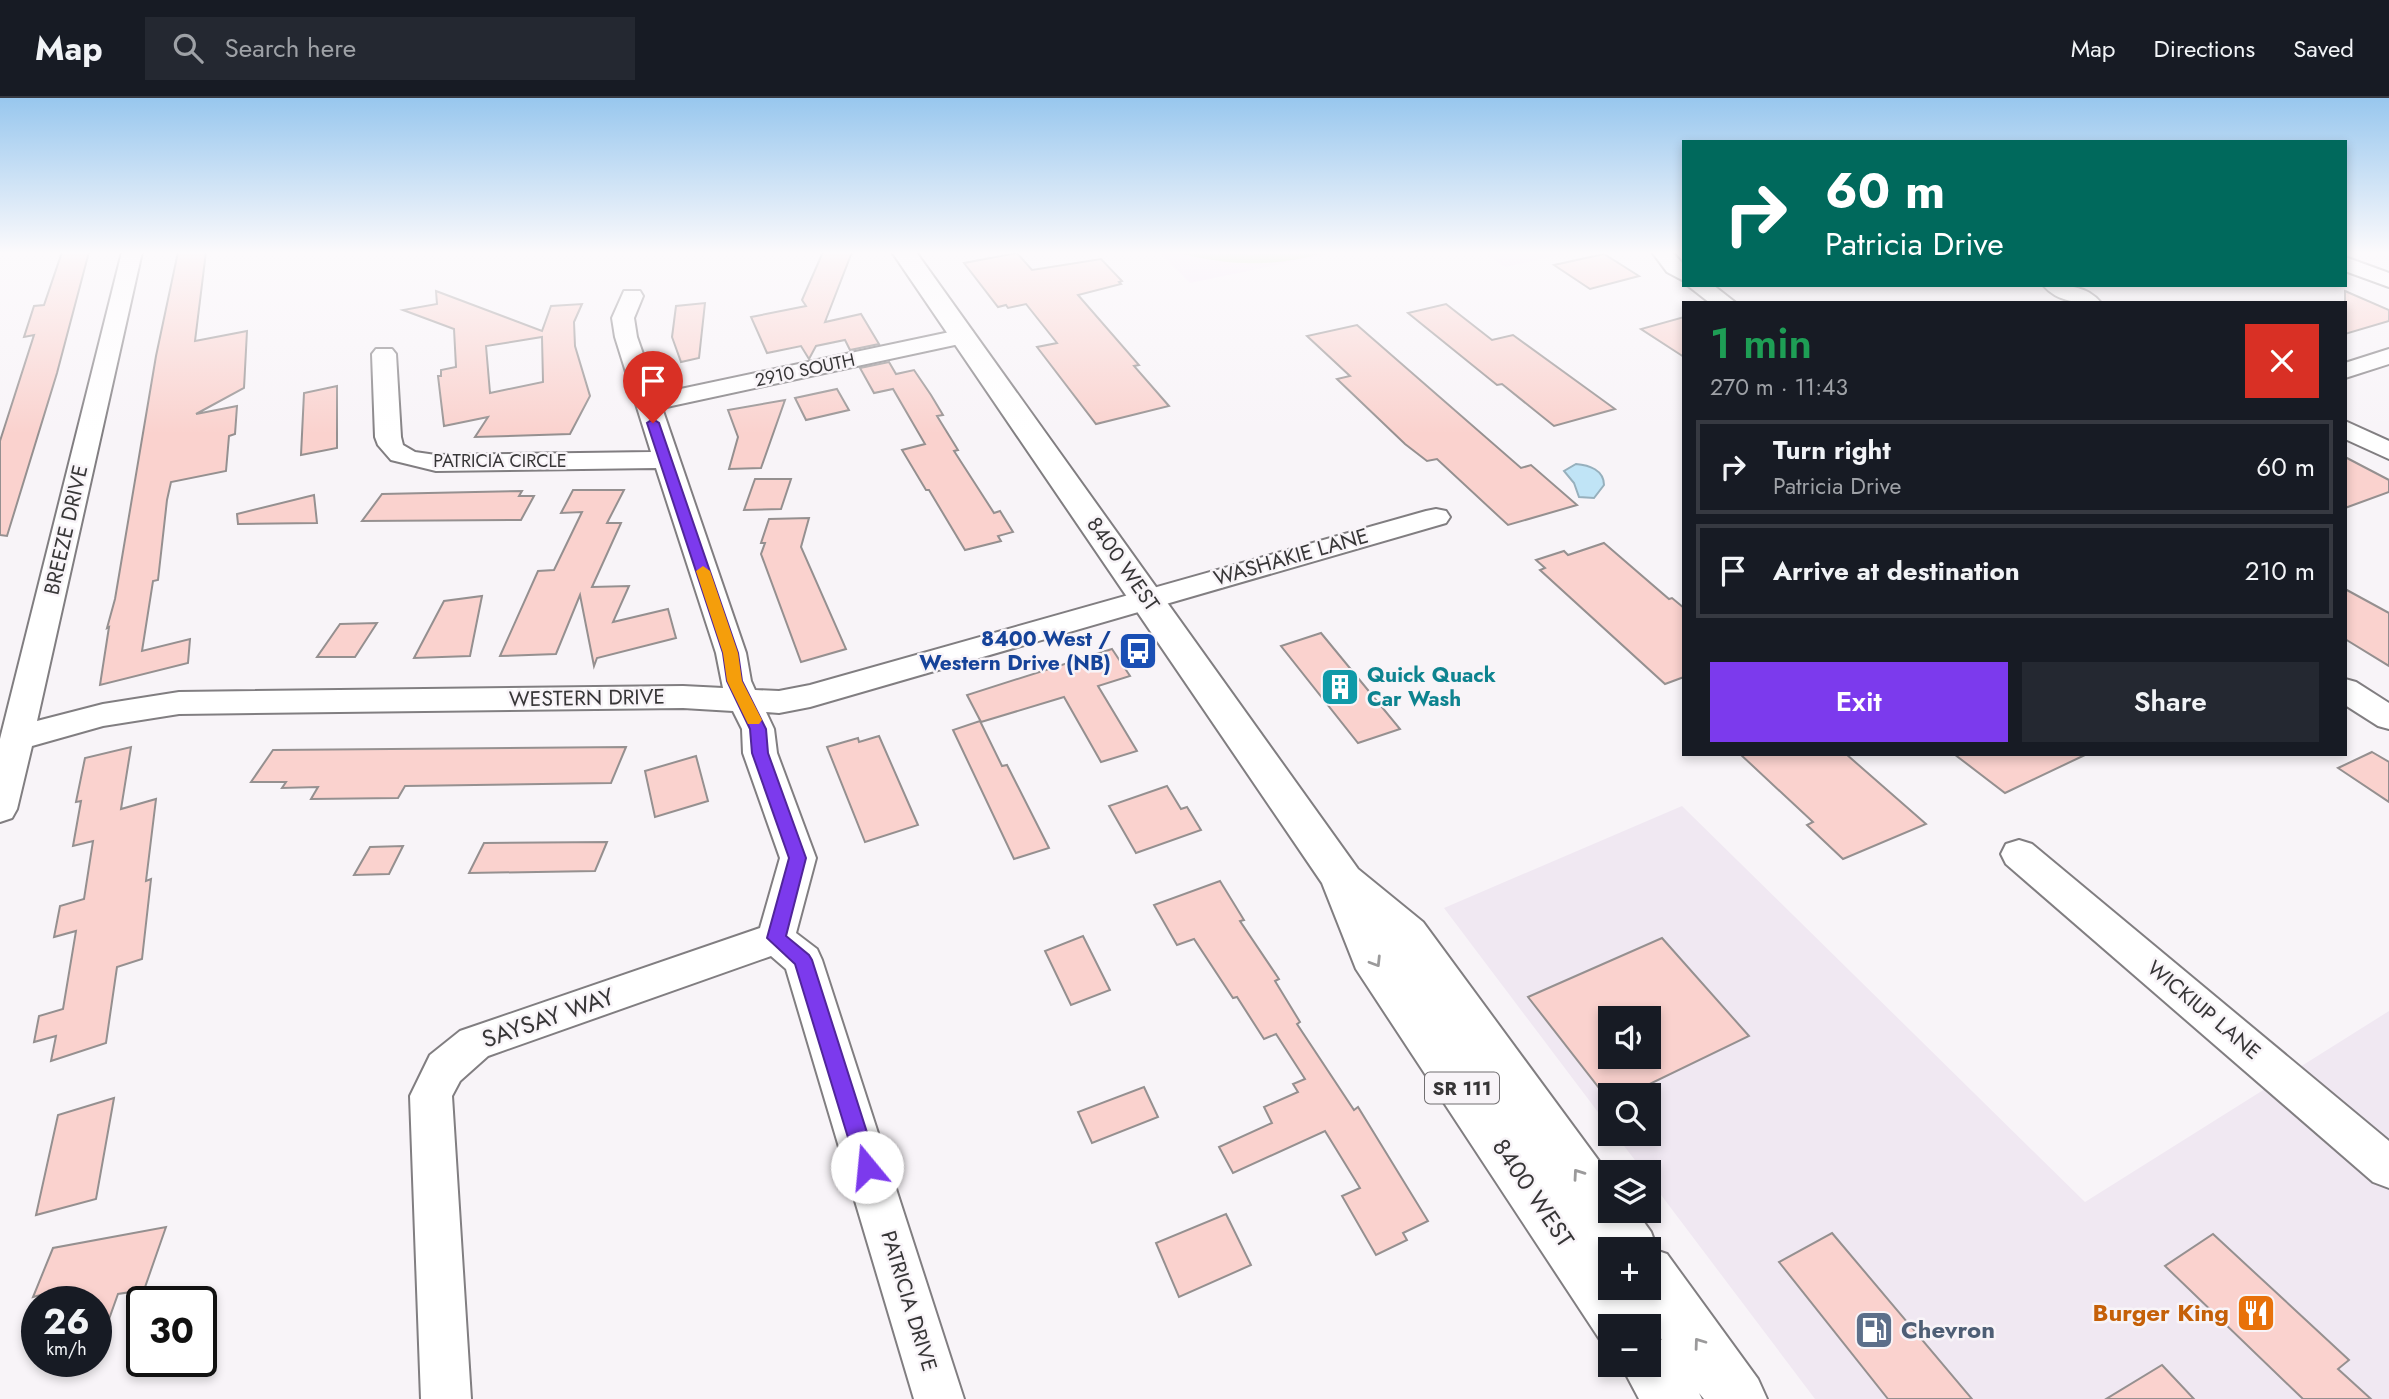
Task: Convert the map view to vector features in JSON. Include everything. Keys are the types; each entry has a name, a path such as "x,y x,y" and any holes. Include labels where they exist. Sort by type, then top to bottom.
{"main road":[{"name":"8400 WEST","path":"948,313 1340,877 1372,956 1616,1314"},
{"name":"8400 WEST","path":"1340,877 1408,935 1623,1237"},
{"path":"1661,1291 1738,1399"},
{"path":"1658,1377 1672,1399"}],"street":[{"name":"BREEZE DRIVE","path":"0,809 117,313"},
{"path":"625,313 623,325 730,653 735,681 758,729 760,753 798,858 776,938"},
{"name":"2910 SOUTH","path":"647,404 964,336"},
{"name":"PATRICIA CIRCLE","path":"384,354 389,446 400,456 436,463 666,460"},
{"path":"2347,370 2389,356"},
{"path":"2347,430 2389,451"},
{"name":"WASHAKIE LANE","path":"1147,598 1436,517"},
{"name":"WESTERN DRIVE","path":"17,738 103,715 179,703 670,697 779,702 810,696 1147,598"},
{"path":"2347,691 2389,718"},
{"name":"WICKIUP LANE","path":"2019,854 2389,1168"},
{"name":"SAYSAY WAY","path":"446,1399 430,1096 445,1068 474,1043 776,938"},
{"name":"PATRICIA DRIVE","path":"776,938 803,960 939,1399"}],"shaded area":[{"path":"1682,806 2085,1202 2389,1011 2389,1399 1815,1399 1661,1195 1661,1160 1635,1160 1624,1146 1661,1146 1661,1083 1598,1083 1598,1112 1444,908"}],"water":[{"path":"1576,464 1599,472 1604,485 1594,498 1579,497 1574,483 1564,471"}],"building":[{"path":"32,313 73,313 7,536 0,535 0,441 34,335 24,337"},
{"path":"165,313 198,313 195,341 247,331 244,388 196,414 237,406 235,434 229,436 226,471 171,482 167,500 158,580 153,581 142,651 190,639 188,663 100,685 109,627 107,628 115,599"},
{"path":"410,313 494,313 542,331 549,313 578,313 574,322 575,346 590,396 570,434 475,437 488,417 444,426 438,376 441,376 441,370 456,367 454,329","holes":["542,337 543,382 490,393 486,346"]},
{"path":"675,313 704,313 699,358 681,362 672,337"},
{"path":"772,313 829,313 825,322 861,314 879,344 850,350 845,340 816,346 809,359 801,346 767,353 751,317"},
{"path":"1033,313 1093,313 1139,365 1134,366 1169,406 1096,424 1037,347 1057,343"},
{"path":"1408,313 1457,313 1492,340 1513,335 1615,409 1554,426 1502,384 1497,385"},
{"path":"2347,313 2389,313 2389,321 2347,333"},
{"path":"1682,318 1682,356 1641,329"},
{"path":"1357,325 1521,468 1531,465 1577,505 1508,525 1437,459 1427,461 1405,444 1337,379 1350,376 1307,336"},
{"path":"889,362 896,374 914,370 931,395 943,415 937,416 958,450 954,451 994,513 1000,511 1013,532 998,536 1001,541 965,550 929,490 926,490 902,450 925,444 893,389 874,393 860,368"},
{"path":"337,386 337,448 301,455 304,393"},
{"path":"837,389 849,410 806,420 795,398"},
{"path":"785,400 761,468 729,469 738,437 728,410"},
{"path":"2347,458 2389,480 2389,492 2347,507"},
{"path":"755,479 791,479 781,509 744,510"},
{"path":"573,490 624,490 607,523 621,523 592,587 629,586 613,622 668,609 676,638 597,658 594,666 580,595 556,654 500,656 538,571 554,570 582,512 561,513"},
{"path":"522,491 519,496 534,496 521,520 362,521 382,494"},
{"path":"314,495 317,523 238,524 237,514"},
{"path":"809,518 801,547 846,649 801,662 761,554 765,543 761,543 769,519"},
{"path":"1604,543 1669,599 1672,598 1682,606 1682,678 1665,684 1540,570 1545,568 1536,560 1564,551 1568,555"},
{"path":"2347,590 2389,613 2389,666 2347,640"},
{"path":"482,596 470,656 414,658 444,601"},
{"path":"377,623 355,657 317,657 340,624"},
{"name":"Quick Quack Car Wash","path":"1321,633 1400,729 1358,743 1281,646"},
{"path":"1112,649 1130,676 1098,686 1137,751 1101,762 1064,697 981,722 967,695"},
{"path":"980,721 1002,766 1007,765 1049,848 1014,859 953,730"},
{"path":"879,736 918,825 865,842 827,747 858,738 859,742"},
{"path":"131,747 121,809 156,799 146,881 151,879 142,959 117,967 106,1043 51,1061 56,1036 34,1042 39,1016 63,1009 76,931 54,937 60,906 84,899 93,841 73,846 81,801 76,802 85,758"},
{"path":"626,747 611,783 405,786 398,798 311,799 318,787 282,788 286,782 251,782 273,750"},
{"path":"2372,752 2389,762 2389,802 2338,768"},
{"path":"696,756 708,801 655,817 645,771"},
{"path":"1742,756 1848,756 1926,824 1843,859 1807,825 1813,822"},
{"path":"1957,756 2083,756 2005,793"},
{"path":"1167,786 1181,809 1187,807 1201,830 1136,853 1109,806"},
{"path":"607,842 595,871 469,873 484,843"},
{"path":"403,846 389,874 354,875 370,847"},
{"path":"1220,881 1244,920 1240,921 1279,979 1275,981 1300,1022 1297,1024 1354,1110 1358,1107 1428,1221 1403,1233 1407,1240 1376,1255 1342,1196 1360,1188 1325,1131 1233,1173 1219,1147 1272,1123 1264,1107 1298,1092 1293,1084 1305,1079 1276,1034 1264,1039 1194,939 1177,945 1154,905"},
{"path":"1083,936 1110,990 1071,1005 1045,951"},
{"path":"1662,938 1749,1036 1652,1083 1598,1083 1598,1087 1528,997"},
{"path":"1144,1087 1158,1117 1092,1143 1078,1112"},
{"path":"114,1098 96,1199 36,1215 58,1115"},
{"path":"1226,1214 1251,1265 1179,1297 1156,1243"},
{"path":"166,1227 145,1286 126,1286 126,1293 118,1294 112,1311 112,1286 37,1286 53,1248"},
{"name":"Chevron","path":"1832,1233 1972,1399 1888,1399 1779,1262"},
{"name":"Burger King","path":"2213,1234 2349,1360 2338,1369 2371,1399 2303,1399 2165,1266"},
{"path":"2162,1365 2194,1399 2106,1399"}],"slow traffic":[{"path":"703,571 730,653 735,681 754,720"}],"place":[{"name":"8400 West / Western Drive (NB)","path":"1138,651"},
{"name":"Quick Quack Car Wash","path":"1340,687"},
{"name":"Burger King","path":"2256,1313"},
{"name":"Chevron","path":"1874,1330"}],"route":[{"path":"653,423 730,653 735,681 758,729 760,753 798,858 776,938 803,960 867,1167"}]}
